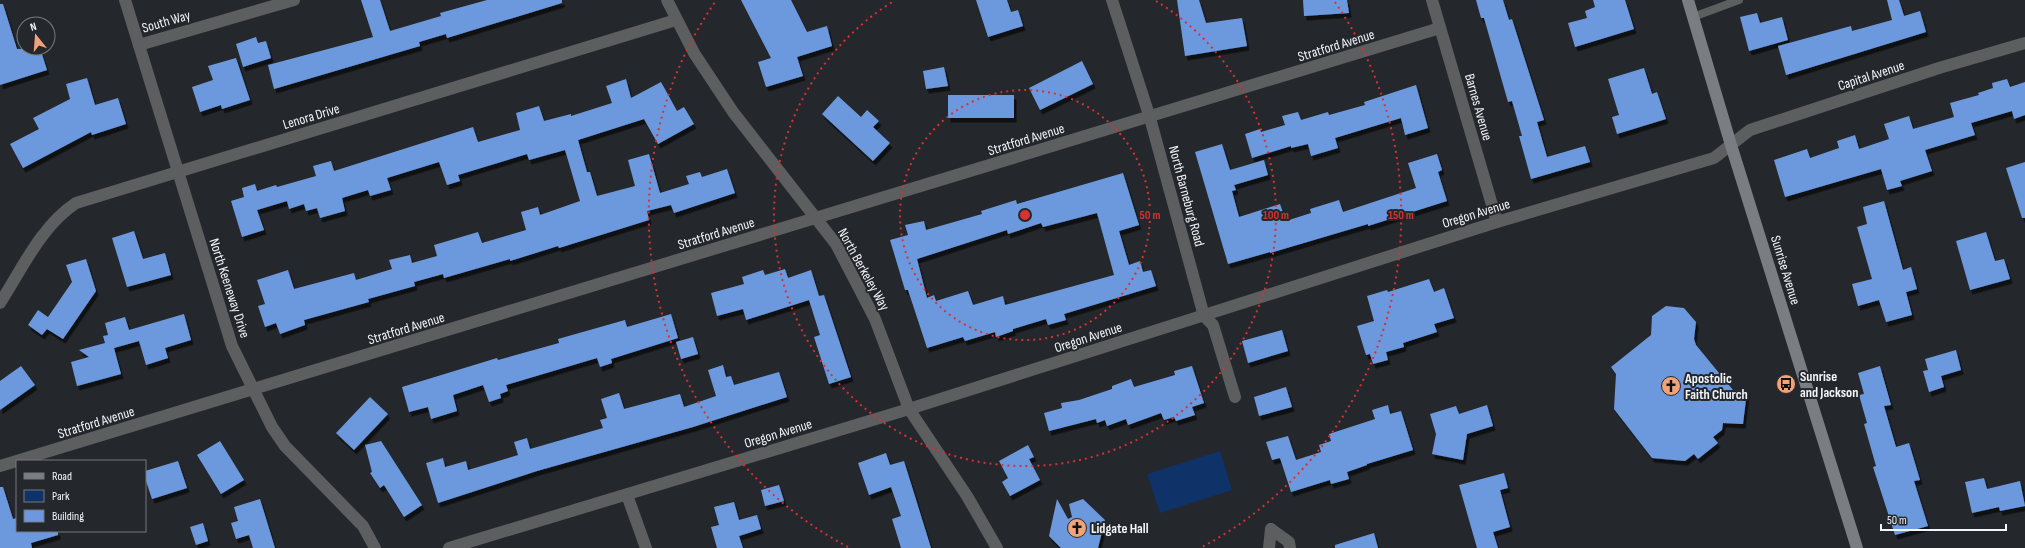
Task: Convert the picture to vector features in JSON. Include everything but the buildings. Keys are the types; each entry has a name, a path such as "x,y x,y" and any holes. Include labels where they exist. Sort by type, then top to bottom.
{"street":[{"name":"North Keeneway Drive","path":"125,0 232,346 272,427 285,446 363,526 376,548"},
{"name":"South Way","path":"138,45 294,0"},
{"name":"North Berkeley Way","path":"667,0 694,53 733,112 836,244 875,319 910,409 967,496 997,548"},
{"name":"North Barneburg Road","path":"1112,0 1150,118 1204,316 1213,325 1235,397"},
{"name":"Barnes Avenue","path":"1432,0 1497,222"},
{"name":"Sunrise Avenue","path":"1688,0 1731,145 1857,548"},
{"name":"Lenora Drive","path":"0,303 43,234 62,212 76,203 676,20"},
{"name":"Stratford Avenue","path":"20,460 816,217 1150,118 1440,28"},
{"name":"Capital Avenue","path":"1731,145 1750,130 1938,68 2025,43"},
{"name":"Oregon Avenue","path":"449,548 910,409 1497,222 1714,158 1731,145"},
{"name":"Stratford Avenue","path":"0,466 16,461"},
{"path":"627,494 646,548"},
{"path":"1269,548 1271,529 1289,542 1290,548"}],"lane":[{"path":"1693,17 1740,0"}],"green space":[{"path":"1220,451 1232,490 1160,513 1147,474"}],"place":[{"name":"Sunrise and Jackson","path":"1786,384"},
{"name":"Apostolic Faith Church","path":"1671,386"},
{"name":"Lidgate Hall","path":"1077,528"}]}
